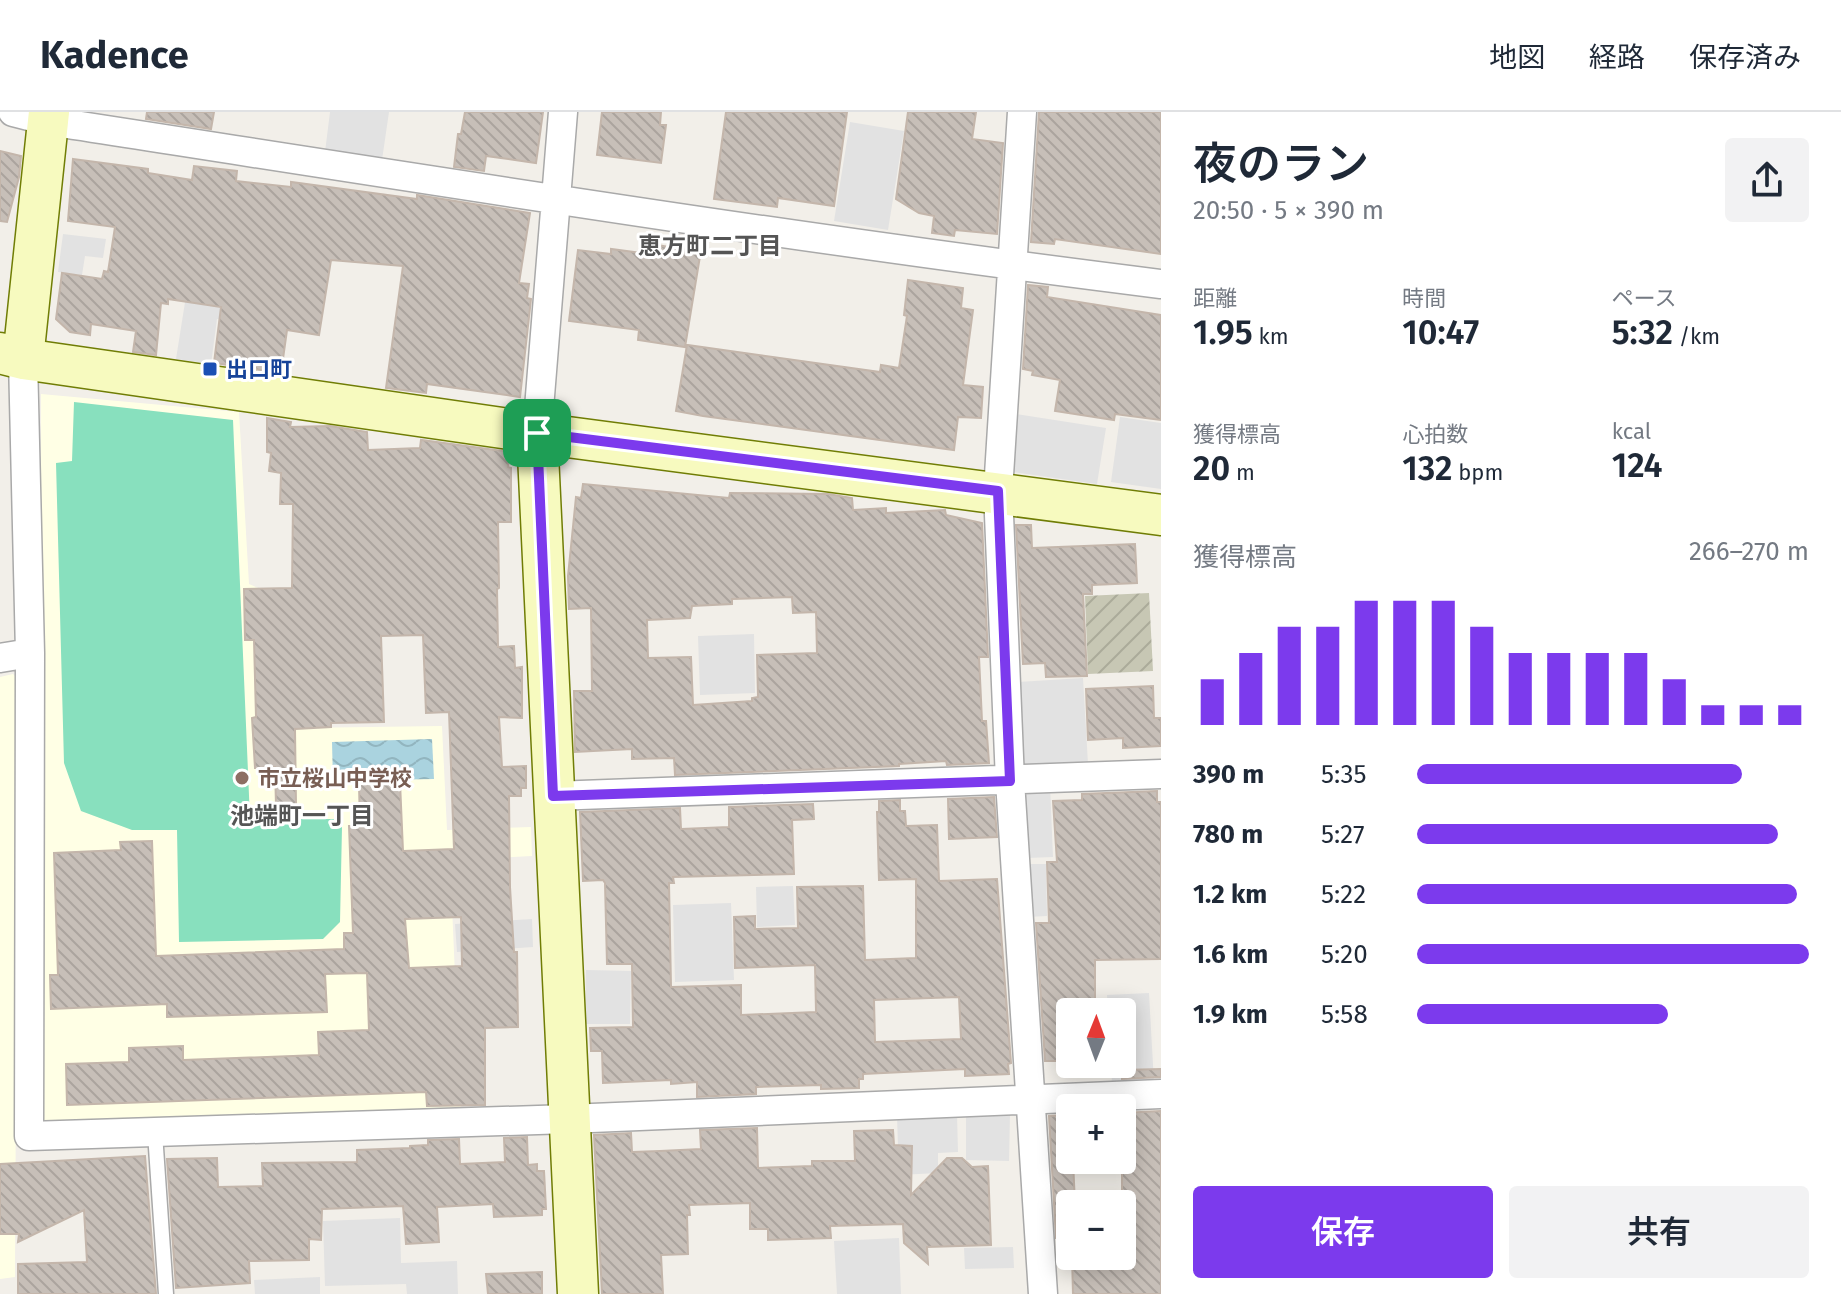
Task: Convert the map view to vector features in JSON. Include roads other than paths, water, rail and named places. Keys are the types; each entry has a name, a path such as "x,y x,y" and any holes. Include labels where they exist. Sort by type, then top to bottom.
{"street":[{"path":"563,112 537,433 578,1294"},
{"path":"1022,112 998,491 1010,781 1043,1294"},
{"path":"1161,284 1013,266 556,200 36,115 12,356 12,505 30,653 29,1136 568,1119 1161,1094"},
{"path":"12,356 537,433 998,491 1161,515"},
{"path":"0,658 30,653"},
{"path":"553,796 1161,774"}],"lane":[{"path":"155,1133 166,1294"}],"water":[{"path":"432,739 434,779 333,781 332,742"}],"place":[{"name":"出口町","path":"210,369"},
{"name":"市立桜山中学校","path":"242,778"}],"district":[{"name":"恵方町二丁目","path":"710,246"},
{"name":"池端町一丁目","path":"302,816"}]}
